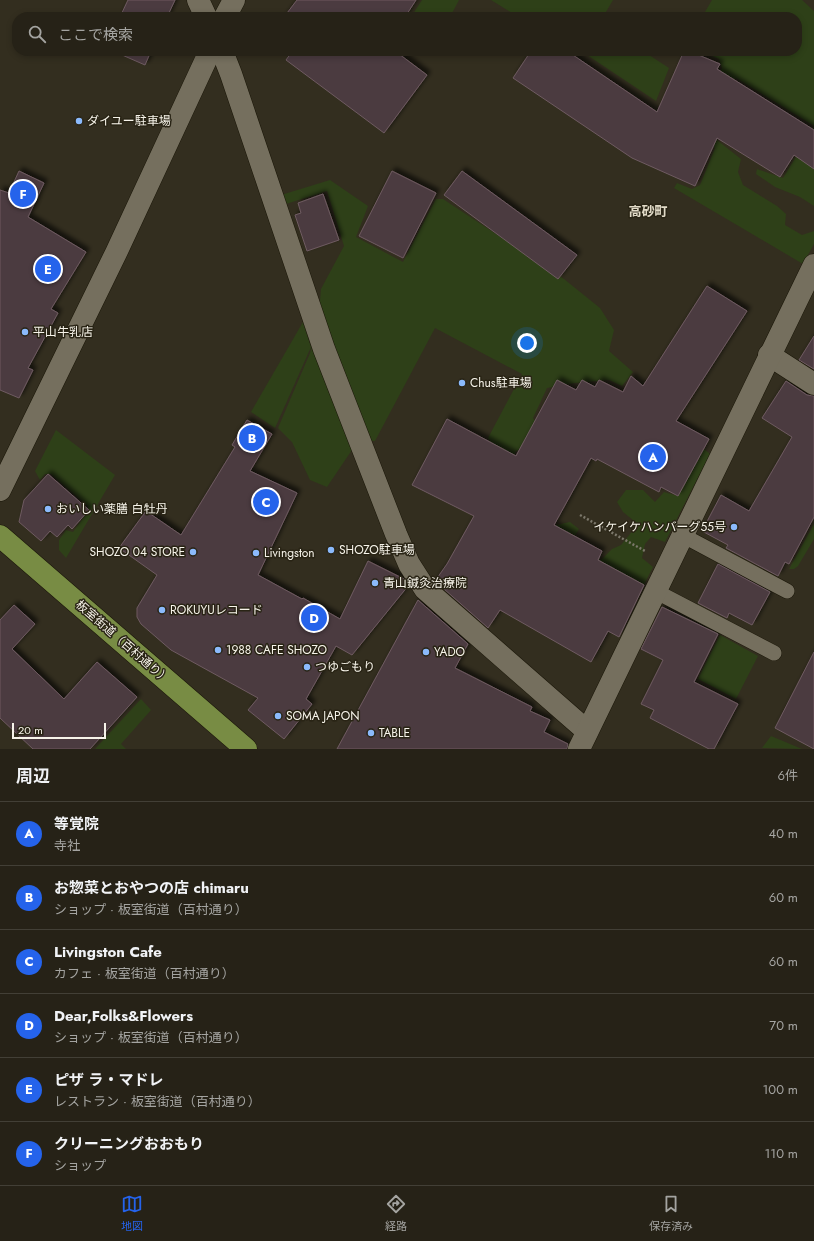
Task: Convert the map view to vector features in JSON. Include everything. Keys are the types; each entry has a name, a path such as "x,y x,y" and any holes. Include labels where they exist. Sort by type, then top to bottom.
{"main road":[{"name":"板室街道（百村通り）","path":"0,536 246,749"}],"street":[{"path":"198,0 204,12"},
{"path":"228,12 234,0"},
{"path":"0,490 116,253 208,56"},
{"path":"224,56 232,74 324,349 409,564 426,589 583,740 814,265"},
{"path":"770,355 814,384"}],"lane":[{"path":"682,535 788,590"},
{"path":"655,590 774,653"}],"path":[{"path":"580,515 668,563"}],"green space":[{"path":"422,0 459,0 453,12 414,12"},
{"path":"491,0 613,0 606,12 510,12"},
{"path":"712,0 802,0 814,11 814,126 736,78 703,129 741,159 738,172 743,185 777,206 786,214 785,225 802,235 814,231 814,244 803,264 674,188 677,183 692,189 700,185 715,148 710,140 693,132 722,68 719,59 712,56 802,56 802,12 705,12"},
{"path":"588,56 651,56 669,68 656,101"},
{"path":"814,127 814,206 800,197 775,187 756,174 757,169 783,178"},
{"path":"330,180 368,206 356,237 403,262 436,199 443,199 564,279 600,308 614,330 609,351 633,372 622,386 609,380 575,383 547,388 533,418 543,431 526,447 516,451 488,502 547,527 570,522 579,529 571,542 601,560 612,549 621,545 634,529 633,520 623,512 617,502 626,490 643,490 655,502 664,492 678,496 704,449 710,454 665,542 651,537 645,544 642,558 653,567 633,606 473,511 493,445 488,438 522,374 435,328 375,441 358,441 327,487 310,480 292,442 278,428 310,353 318,326 321,289 344,246 327,191 286,204 281,195"},
{"path":"303,322 311,347 275,428 251,412"},
{"path":"56,430 115,475 66,558 59,550 59,540 66,530 73,532 86,514 88,506 51,474 45,474 40,480 35,471"},
{"path":"814,524 814,539 798,566 794,569 789,569"},
{"path":"720,635 758,656 736,699 698,679"},
{"path":"141,699 151,710 121,744 126,749 95,749"},
{"path":"771,736 802,749 762,748"}],"building":[{"path":"128,0 175,0 169,12 122,12"},
{"path":"297,0 416,0 408,12 288,12"},
{"path":"124,56 149,56 145,65"},
{"path":"289,56 402,56 427,75 384,133 286,60"},
{"path":"528,56 574,56 657,112 682,56 701,56 720,64 717,69 814,130 814,169 794,155 780,177 717,138 695,186 632,158 513,78"},
{"path":"19,171 44,183 28,217 86,252 51,309 58,313 28,368 33,370 19,398 0,390 0,190 9,193"},
{"path":"392,171 436,193 403,258 359,236"},
{"path":"462,171 577,255 558,279 444,195"},
{"path":"323,194 339,240 307,251 295,215 301,213 298,203"},
{"path":"707,286 747,311 676,421 709,439 678,496 661,487 659,492 597,459 596,461 591,458 554,525 602,551 598,560 644,585 619,637 608,631 591,662 500,610 488,628 435,581 447,564 474,516 412,485 447,419 516,456 557,380 576,390 582,380 595,387 599,380 623,392 631,376 643,386"},
{"path":"814,336 814,369 799,360"},
{"path":"786,381 807,395 814,396 814,517 789,564 785,562 778,576 726,548 728,545 702,531 721,495 749,511 792,437 762,418"},
{"path":"247,420 272,434 250,471 297,493 258,575 340,619 368,561 404,579 408,586 352,655 336,646 306,699 312,704 284,739 248,710 258,698 171,650 141,624 137,617 137,608 157,575 119,548 146,511 181,535 235,447 232,445"},
{"path":"48,474 89,510 72,529 68,525 57,537 50,531 41,541 19,522 24,500"},
{"path":"718,564 770,592 752,625 729,613 727,618 698,603"},
{"path":"418,600 468,644 455,668 532,707 530,711 550,720 544,732 568,744 567,749 337,749"},
{"path":"14,605 35,624 12,649 64,699 97,662 137,697 90,749 33,749 0,718 0,620"},
{"path":"662,607 718,634 694,682 738,704 714,749 709,749 650,718 654,710 641,704 663,660 641,649"},
{"path":"814,652 814,749 775,728"}],"place":[{"name":"ダイユー駐車場","path":"79,121"},
{"name":"クリーニングおおもり","path":"23,194"},
{"name":"ピザ ラ・マドレ","path":"48,269"},
{"name":"平山牛乳店","path":"25,332"},
{"name":"Chus駐車場","path":"462,383"},
{"name":"お惣菜とおやつの店 chimaru","path":"252,438"},
{"name":"等覚院","path":"653,457"},
{"name":"Livingston Cafe","path":"266,502"},
{"name":"おいしい薬膳 白牡丹","path":"48,509"},
{"name":"イケイケハンバーグ55号","path":"734,527"},
{"name":"SHOZO駐車場","path":"331,550"},
{"name":"SHOZO 04 STORE","path":"193,552"},
{"name":"Livingston","path":"256,553"},
{"name":"青山鍼灸治療院","path":"375,583"},
{"name":"ROKUYUレコード","path":"162,610"},
{"name":"Dear,Folks&Flowers","path":"314,618"},
{"name":"1988 CAFE SHOZO","path":"218,650"},
{"name":"YADO","path":"426,652"},
{"name":"つゆごもり","path":"307,667"},
{"name":"SOMA JAPON","path":"278,716"},
{"name":"TABLE","path":"371,733"}],"district":[{"name":"高砂町","path":"648,211"}]}
